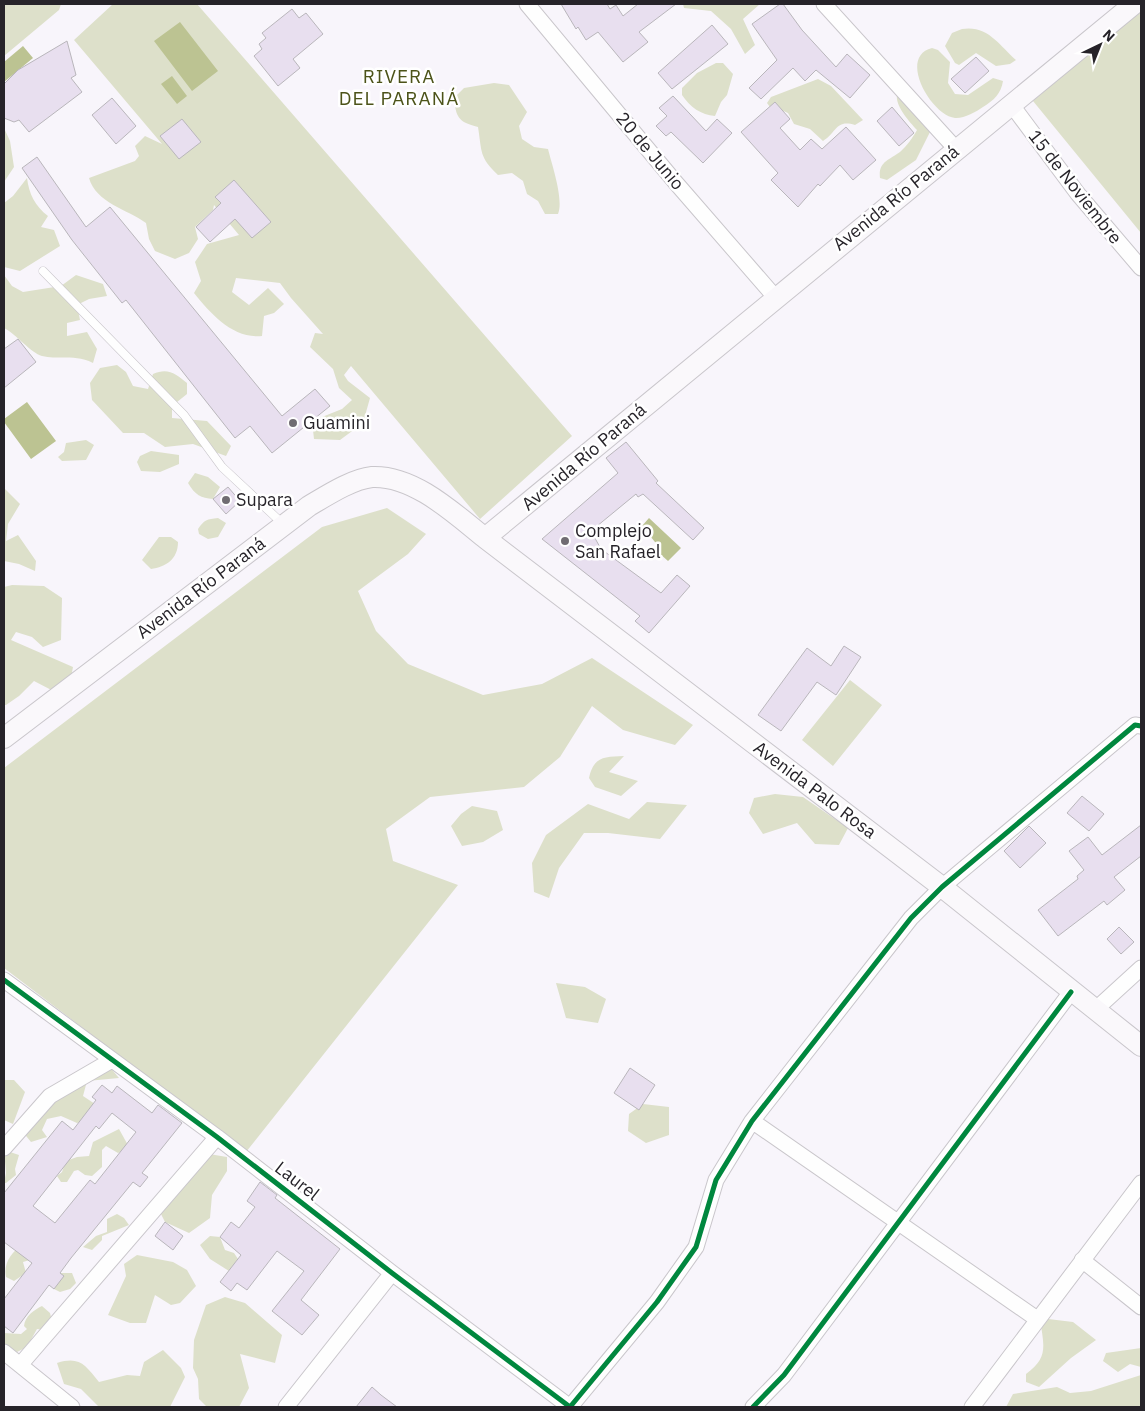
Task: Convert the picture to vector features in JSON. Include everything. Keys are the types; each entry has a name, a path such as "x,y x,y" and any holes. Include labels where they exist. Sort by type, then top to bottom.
{"main road":[{"name":"Avenida Río Paraná","path":"4,738 309,506 338,489 372,477 400,482 433,496 485,538 775,297 1134,4"},
{"name":"Avenida Palo Rosa","path":"485,538 942,887 1071,992 1141,1046"}],"street":[{"name":"20 de Junio","path":"527,4 676,183 775,297"},
{"path":"824,4 956,149"},
{"name":"15 de Noviembre","path":"1011,104 1078,194 1141,268"},
{"path":"570,1407 657,1302 696,1247 716,1180 752,1121 911,918 942,887 1138,725"},
{"path":"1094,1010 1141,968"},
{"name":"Laurel","path":"4,980 217,1137 392,1273 570,1407"},
{"path":"753,1407 784,1376 1071,992"},
{"path":"4,1148 50,1096 112,1060"},
{"path":"752,1121 1037,1320"},
{"path":"20,1365 217,1137"},
{"path":"972,1407 1141,1183"},
{"path":"1082,1260 1141,1307"},
{"path":"286,1407 392,1273"},
{"path":"4,1352 72,1407"}],"lane":[{"path":"43,271 184,416 222,467 284,525"}],"shaded area":[{"path":"4,4 61,4 59,10 4,56"},
{"path":"113,4 197,4 572,436 480,519 351,366 344,375 348,381 370,398 363,423 340,440 314,439 312,421 342,409 352,400 339,388 333,369 310,347 315,333 323,334 280,283 236,278 232,292 249,305 268,288 284,304 274,313 264,316 262,336 242,334 232,329 215,317 194,293 201,281 195,262 207,244 239,235 214,205 213,210 195,227 198,239 189,253 175,259 155,251 149,239 146,223 105,200 93,187 89,178 135,161 139,156 135,146 145,136 162,144 74,40"},
{"path":"683,4 760,4 743,19 755,45 745,54 731,29 711,11 684,8"},
{"path":"1141,4 1141,233 1033,101"},
{"path":"180,22 218,71 192,91 154,41"},
{"path":"962,29 979,30 986,33 1016,60 1010,64 996,66 976,53 959,65 955,63 945,46 952,33"},
{"path":"23,46 33,58 4,82 4,62"},
{"path":"932,48 938,50 950,62 948,83 955,94 968,95 993,78 1003,81 999,93 990,102 969,115 955,118 946,115 928,97 918,74 918,62 922,54"},
{"path":"716,63 723,63 733,74 727,95 721,102 715,116 705,114 692,107 682,95 682,88 697,73"},
{"path":"172,76 187,96 177,104 161,84"},
{"path":"818,79 831,86 863,120 855,125 840,125 823,141 810,129 794,124 788,113 781,110 773,111 767,103 771,97"},
{"path":"494,83 509,85 527,112 519,126 522,139 534,147 548,149 559,192 558,214 545,214 538,201 527,194 523,181 512,173 498,175 482,154 478,127 462,121 457,114 454,98 464,88"},
{"path":"897,94 932,128 916,160 887,180 880,178 881,168 888,160 903,150 917,130 900,108"},
{"path":"4,128 10,141 14,167 4,182"},
{"path":"27,178 33,199 48,216 41,227 54,230 60,246 20,271 4,267 4,203 13,196"},
{"path":"4,275 12,286 23,292 61,286 76,275 103,284 107,296 89,299 77,305 80,320 67,323 67,336 87,332 97,349 93,363 74,358 42,356 4,328"},
{"path":"117,365 126,372 133,386 148,389 153,374 163,371 172,372 187,383 187,394 172,406 172,418 207,421 231,446 226,456 193,444 165,447 144,433 123,433 92,400 90,383 100,368"},
{"path":"27,402 56,441 31,459 4,422 4,419"},
{"path":"86,440 94,445 86,460 62,461 58,457 64,452 66,443"},
{"path":"151,451 179,455 179,464 160,472 141,471 137,462 140,456"},
{"path":"195,473 208,477 220,487 213,499 199,495 188,483"},
{"path":"4,488 20,504 8,524 6,541 18,535 36,561 35,571 19,564 4,561"},
{"path":"387,508 426,534 408,554 358,591 376,631 408,664 483,695 542,684 592,658 693,725 675,745 623,730 592,706 560,757 524,787 430,797 386,829 393,861 458,885 246,1152 4,968 4,768 322,527"},
{"path":"218,518 226,523 218,537 208,539 199,534 198,529 204,522"},
{"path":"649,518 681,548 668,561 659,553 659,547 642,526"},
{"path":"159,537 171,537 178,542 176,553 166,564 151,569 142,560"},
{"path":"12,585 44,586 62,598 61,640 43,647 32,637 16,632 11,640 73,667 69,688 61,695 34,681 19,696 4,705 4,587"},
{"path":"850,680 882,705 833,766 802,740"},
{"path":"624,756 609,772 638,781 621,796 595,787 589,778 594,765 601,759"},
{"path":"775,794 803,797 848,828 839,845 815,844 797,823 763,834 749,813 754,798"},
{"path":"647,802 687,805 660,839 608,833 584,833 559,868 549,898 534,892 532,863 546,835 588,804 629,819"},
{"path":"472,806 497,811 503,830 483,842 462,846 451,826 461,814"},
{"path":"556,983 585,987 606,999 598,1023 566,1018"},
{"path":"109,1066 119,1078 87,1081 83,1096 95,1104 90,1119 77,1123 61,1116 47,1119 42,1130 47,1137 31,1142 18,1126"},
{"path":"4,1080 14,1080 25,1092 13,1124 4,1120"},
{"path":"643,1104 669,1107 669,1135 646,1143 628,1131 629,1114"},
{"path":"119,1129 129,1147 118,1153 106,1146 102,1150 102,1167 92,1176 85,1175 78,1170 74,1171 67,1182 61,1182 57,1176 62,1172 66,1161 77,1157 89,1156 93,1142"},
{"path":"4,1150 19,1155 15,1169 16,1175 6,1183 4,1183 6,1173"},
{"path":"209,1154 227,1157 227,1171 212,1195 210,1218 189,1233 165,1222 160,1212"},
{"path":"117,1214 124,1218 129,1225 102,1236 102,1240 92,1250 83,1247 96,1236 107,1232 107,1219"},
{"path":"210,1236 220,1237 225,1250 234,1253 238,1259 229,1271 210,1259 200,1245"},
{"path":"22,1245 33,1259 23,1262 26,1273 14,1281 6,1277 6,1267 12,1255"},
{"path":"137,1255 173,1262 187,1270 196,1286 180,1303 171,1305 155,1295 146,1323 130,1323 108,1315 126,1276 124,1264"},
{"path":"61,1273 72,1273 76,1283 70,1289 60,1292 54,1289"},
{"path":"225,1297 245,1303 282,1335 275,1363 240,1354 249,1388 239,1407 207,1407 199,1399 198,1379 193,1368 194,1340 206,1305"},
{"path":"42,1306 50,1313 52,1321 46,1330 37,1329 27,1347 17,1352 5,1348 4,1333 21,1334 27,1329 24,1326 28,1316"},
{"path":"1040,1318 1073,1322 1096,1340 1071,1358 1039,1387 1026,1382 1026,1374 1034,1368 1042,1356 1043,1343"},
{"path":"1141,1348 1141,1367 1130,1364 1118,1372 1103,1361 1106,1353"},
{"path":"163,1350 181,1368 185,1377 170,1407 99,1407 81,1389 64,1384 57,1363 77,1361 86,1367 99,1382 127,1375 140,1376 144,1362"},
{"path":"1141,1375 1141,1407 1006,1407 1013,1394 1057,1387 1070,1393 1091,1391"}],"building":[{"path":"561,4 607,4 610,9 616,5 623,16 638,4 676,4 639,32 648,42 623,62 598,32 586,40 578,27 576,29"},
{"path":"780,4 783,4 802,30 836,67 847,54 870,75 850,98 816,70 805,81 793,68 761,99 749,88 777,60 752,24"},
{"path":"292,9 299,18 306,13 323,34 293,59 300,68 278,86 254,56 262,49 259,44 266,38 262,33"},
{"path":"712,25 728,44 672,89 658,73"},
{"path":"67,41 76,75 71,78 82,92 29,132 19,120 14,122 4,118 4,84 18,70"},
{"path":"976,57 989,71 965,93 951,79"},
{"path":"673,96 706,131 717,119 732,133 703,163 671,132 666,136 656,126 667,116 659,108"},
{"path":"112,98 136,126 116,144 92,115"},
{"path":"775,102 790,119 780,128 800,150 811,139 822,149 846,127 876,160 853,180 840,165 820,186 818,184 798,207 771,180 778,173 741,132"},
{"path":"892,107 914,133 899,146 877,121"},
{"path":"182,119 201,142 179,159 160,136"},
{"path":"37,157 86,227 110,207 282,416 315,389 330,406 272,453 250,426 235,438 126,300 122,303 72,240 22,168"},
{"path":"234,180 271,222 252,238 235,219 210,242 196,227 221,203 215,197"},
{"path":"18,339 36,362 4,388 4,349"},
{"path":"626,442 658,481 656,483 704,528 693,540 643,494 638,497 636,494 591,531 601,549 661,593 677,575 690,586 649,633 635,621 640,616 542,539 618,473 606,458"},
{"path":"228,487 240,501 226,514 213,499"},
{"path":"844,646 861,657 836,695 817,682 781,731 758,715 807,648 831,666"},
{"path":"1082,796 1104,814 1089,831 1067,813"},
{"path":"1141,825 1141,856 1114,877 1125,890 1107,905 1104,901 1058,936 1038,910 1078,879 1077,876 1084,870 1069,851 1088,837 1102,855"},
{"path":"1029,826 1046,843 1020,868 1004,851"},
{"path":"1119,927 1134,942 1121,954 1107,939"},
{"path":"630,1068 655,1085 639,1110 614,1093"},
{"path":"102,1085 112,1093 117,1086 152,1113 158,1105 182,1123 142,1173 148,1177 140,1187 133,1182 71,1258 60,1273 64,1276 54,1289 49,1285 13,1333 4,1326 4,1299 32,1263 4,1242 4,1193 62,1121 73,1130 96,1100 92,1097","holes":["112,1113 136,1132 95,1184 90,1180 55,1223 33,1206 96,1126 99,1129"]},
{"path":"260,1182 277,1195 275,1198 340,1249 301,1300 319,1315 302,1335 272,1311 304,1271 277,1251 247,1290 237,1283 231,1291 220,1282 241,1255 220,1237 231,1222 239,1228 255,1207 247,1201"},
{"path":"165,1222 183,1236 173,1250 155,1236"},
{"path":"372,1387 381,1395 397,1407 356,1407"}],"cycle path":[{"path":"4,980 217,1137 392,1273 570,1407 657,1302 696,1247 716,1180 752,1121 911,918 942,887 1135,725 1141,726"},
{"path":"753,1407 784,1375 1071,992"}],"place":[{"name":"Guamini","path":"293,423"},
{"name":"Supara","path":"226,500"},
{"name":"Complejo San Rafael","path":"565,541"}],"district":[{"name":"RIVERA DEL PARANÁ","path":"399,87"}]}
